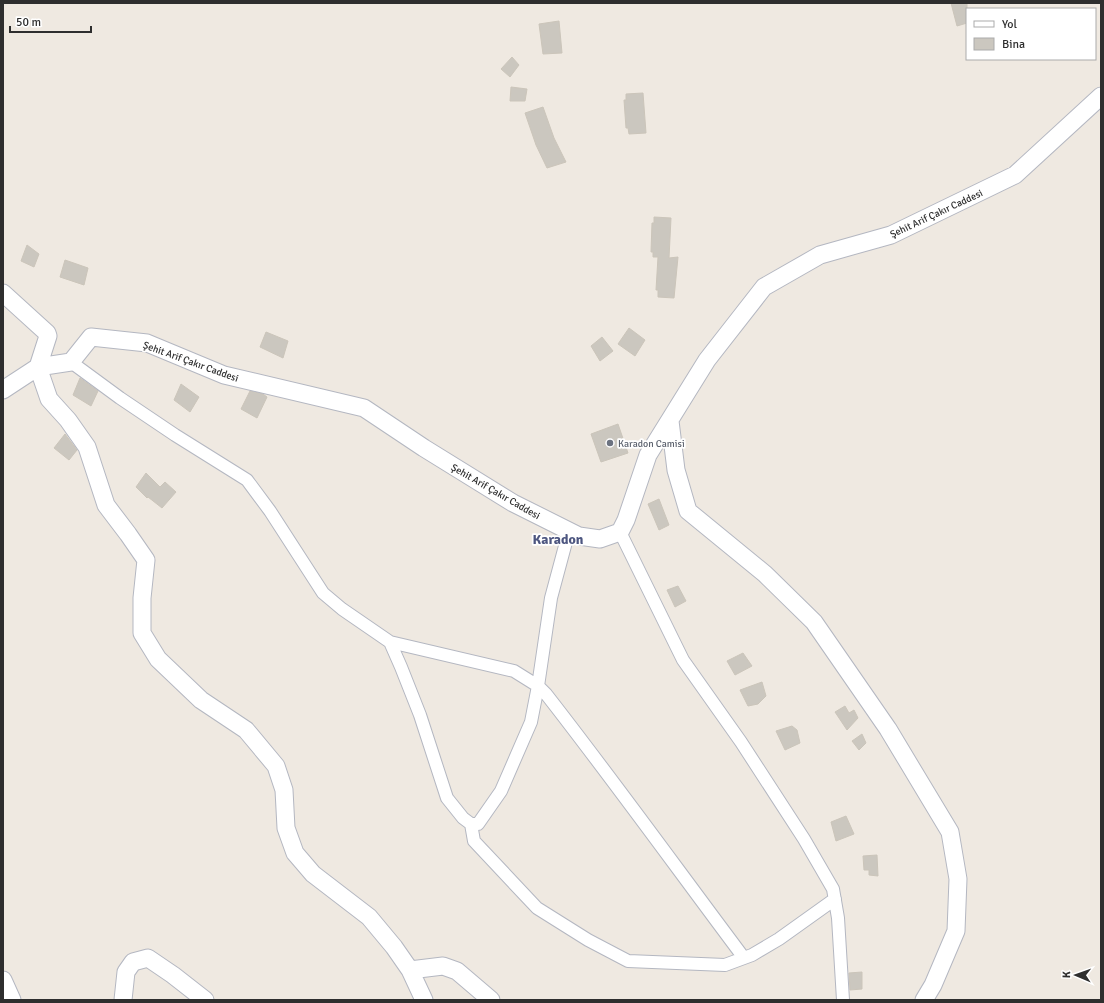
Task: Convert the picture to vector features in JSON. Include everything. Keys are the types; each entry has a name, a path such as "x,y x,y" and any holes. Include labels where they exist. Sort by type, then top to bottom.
{"street":[{"name":"Şehit Arif Çakır Caddesi","path":"71,362 91,337 146,343 224,375 364,408 424,448 513,503 579,536 600,539 620,532 626,520 648,455 707,360 764,287 820,255 891,235 1015,175 1101,96"},
{"path":"3,293 47,333 48,336 38,367 49,399 68,420 87,447 106,505 146,560 142,598 142,634 158,659 201,700 246,730 276,766 284,790 286,828 295,853 313,874 369,917 394,947 410,970 424,1000"},
{"path":"3,390 38,367 71,362 120,398 175,435 247,480 270,511 323,592 342,609 390,642 514,671 538,686 546,694 626,798 744,958"},
{"path":"670,421 676,470 688,511 765,574 814,622 888,729 950,832 958,880 956,931 933,984 924,1000"},
{"path":"390,642 420,715 447,798 463,818 471,824 478,824 500,791 531,722 551,598 569,531"},
{"path":"620,532 683,660 741,742 804,840 833,889 838,918 843,1000"},
{"path":"471,824 474,841 537,908 588,940 628,961 725,965 752,955 779,939 835,899"},
{"path":"123,1000 126,972 133,962 148,958 205,1000"},
{"path":"410,970 443,966 458,971 491,1000"},
{"path":"3,980 12,1000"}],"building":[{"path":"951,3 967,3 966,23 957,26"},
{"path":"559,21 562,53 543,54 539,24"},
{"path":"512,57 519,65 510,77 501,69"},
{"path":"511,87 527,89 525,101 510,101"},
{"path":"643,93 646,133 629,134 628,128 626,128 624,100 626,100 626,94"},
{"path":"543,107 554,138 566,162 547,168 536,145 525,113"},
{"path":"654,217 671,218 669,258 678,257 674,298 658,297 658,290 656,290 658,257 653,257 653,252 651,252 652,223 654,223"},
{"path":"27,245 39,254 34,267 21,261"},
{"path":"65,260 88,268 84,285 60,277"},
{"path":"629,328 645,340 635,356 618,344"},
{"path":"266,332 288,341 283,358 260,347"},
{"path":"602,337 613,351 600,361 591,346"},
{"path":"80,378 98,391 91,406 73,395"},
{"path":"181,384 199,397 190,412 174,400"},
{"path":"250,391 263,394 267,397 257,418 241,409"},
{"name":"Karadon Camisi","path":"618,424 628,453 601,462 591,434"},
{"path":"65,434 77,450 69,460 54,448"},
{"path":"146,473 160,487 165,482 176,492 162,508 148,497 147,498 136,487"},
{"path":"659,499 669,525 659,530 648,504"},
{"path":"678,586 686,601 675,607 667,590"},
{"path":"743,653 752,666 735,675 727,661"},
{"path":"762,682 766,696 758,704 748,706 740,690"},
{"path":"845,706 849,713 854,710 858,718 847,730 835,712"},
{"path":"792,726 797,730 800,743 785,750 776,731"},
{"path":"862,734 866,743 859,750 852,741"},
{"path":"846,816 854,834 836,841 831,822"},
{"path":"877,855 878,876 869,875 869,870 864,870 863,856"},
{"path":"862,972 862,989 850,990 849,973"}],"place":[{"name":"Karadon Camisi","path":"610,443"}],"district":[{"name":"Karadon","path":"558,539"}]}
